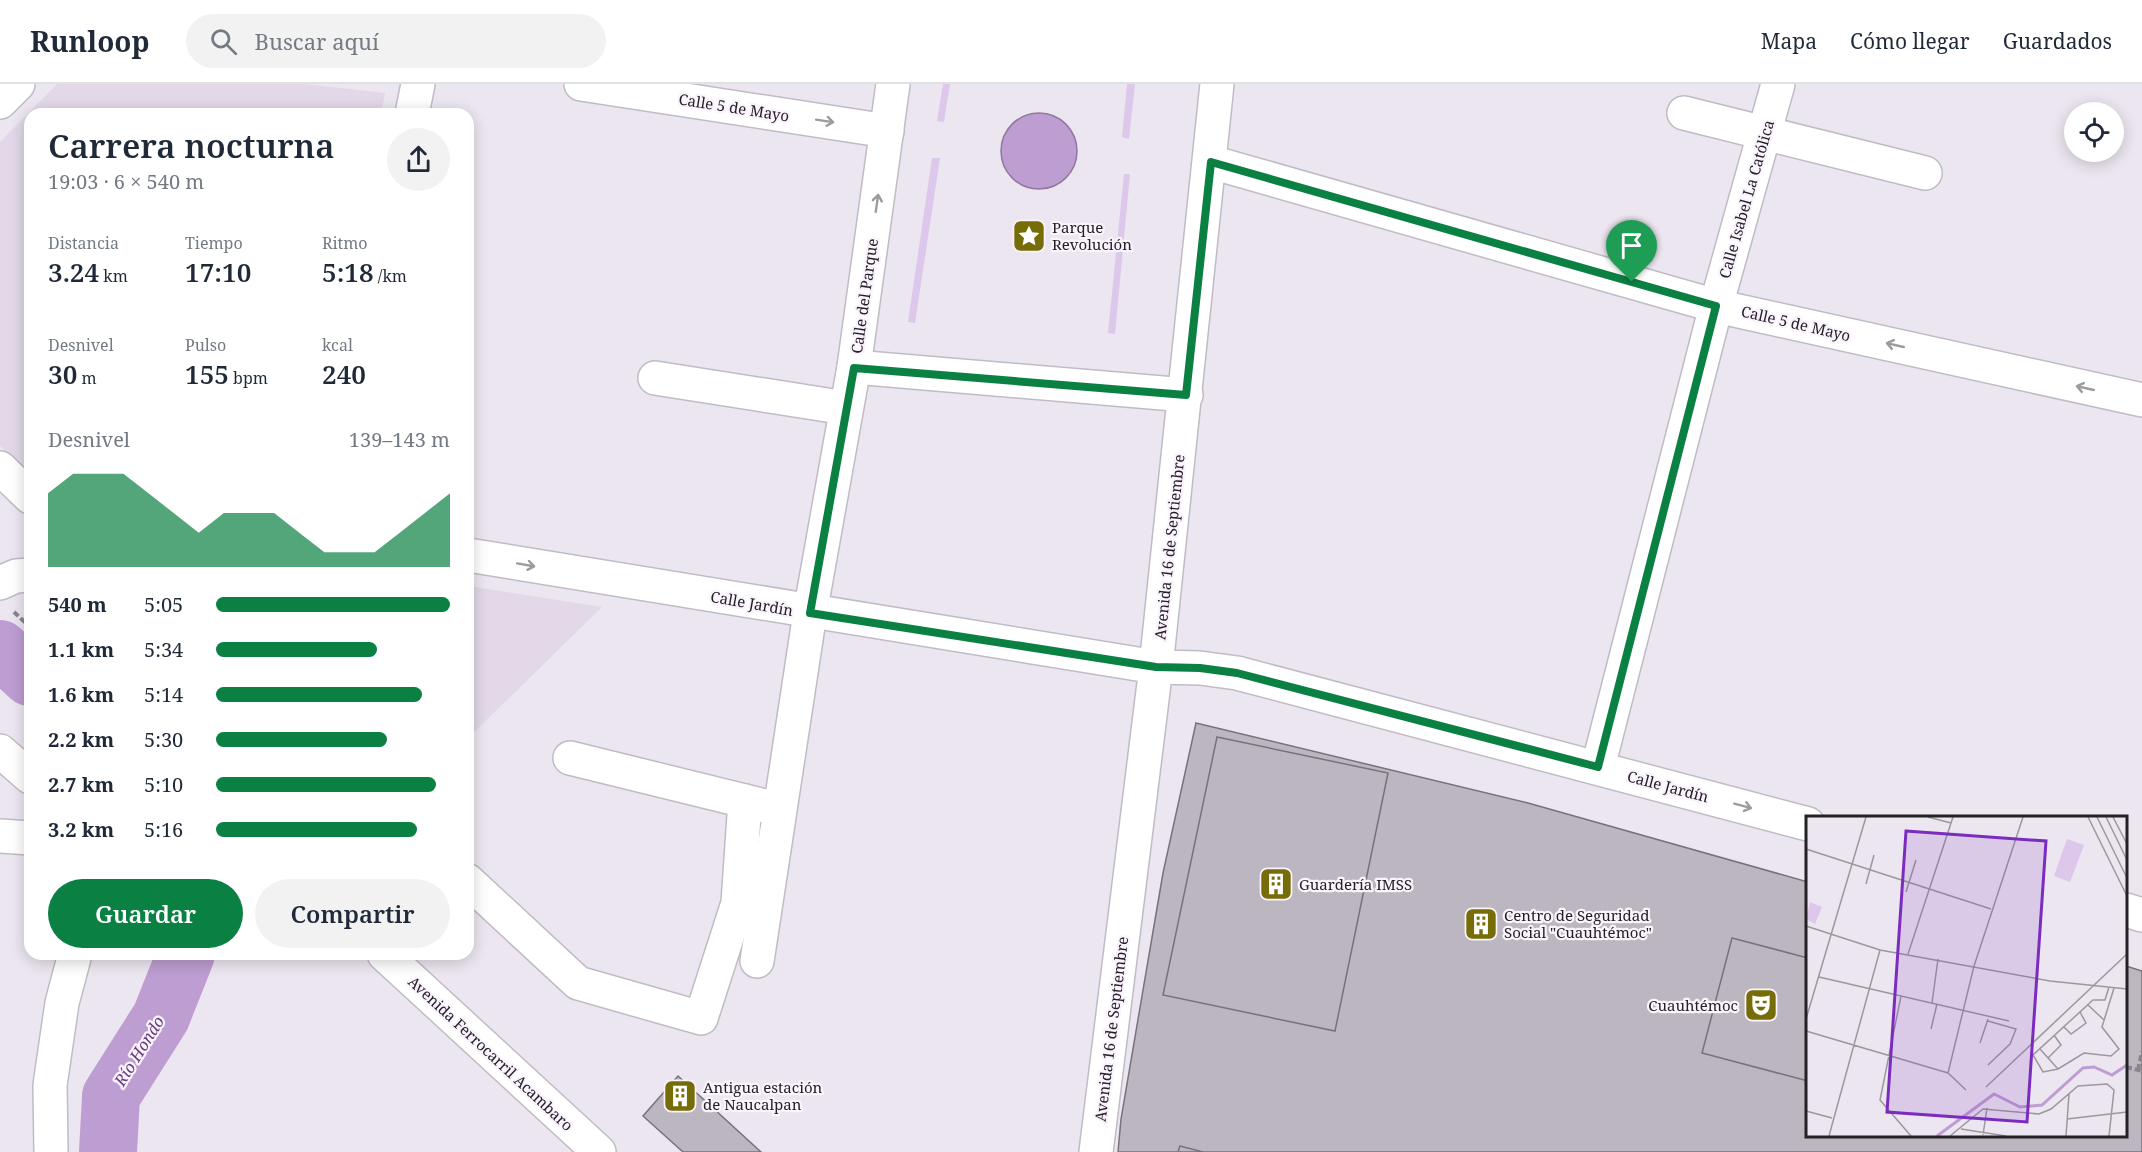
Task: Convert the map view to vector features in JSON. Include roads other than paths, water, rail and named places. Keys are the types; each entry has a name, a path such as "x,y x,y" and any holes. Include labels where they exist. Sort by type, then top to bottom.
{"street":[{"path":"0,102 18,84"},
{"path":"413,108 418,84"},
{"name":"Calle 5 de Mayo","path":"581,84 887,131"},
{"name":"Calle del Parque","path":"757,961 810,613 854,368 894,84"},
{"name":"Avenida 16 de Septiembre","path":"1096,1152 1156,667 1211,162 1217,84"},
{"name":"Calle Isabel La Católica","path":"1598,767 1716,306 1778,84"},
{"path":"1684,112 1925,173"},
{"name":"Calle 5 de Mayo","path":"1211,162 1716,306 2142,400"},
{"path":"854,368 1186,395"},
{"path":"655,378 846,408"},
{"path":"0,468 24,491"},
{"name":"Calle Jardín","path":"474,556 810,613 1156,667 1200,668 1237,673 1806,823"},
{"path":"0,583 16,576 24,575"},
{"path":"0,751 24,772"},
{"path":"570,758 781,810"},
{"path":"474,887 578,983 701,1018 738,903 745,801"},
{"path":"0,836 24,838"},
{"path":"2127,910 2142,915"},
{"path":"51,1152 50,1085 62,1003 73,960"},
{"name":"Avenida Ferrocarril Acambaro","path":"391,960 599,1152"}],"waterway":[{"name":"Río Hondo","path":"0,649 24,671"},
{"name":"Río Hondo","path":"108,1152 111,1096 161,1017 184,960"}],"place":[{"name":"Parque Revolución","path":"1029,236"},
{"name":"Guardería IMSS","path":"1276,884"},
{"name":"Centro de Seguridad Social \"Cuauhtémoc\"","path":"1481,924"},
{"name":"Cuauhtémoc","path":"1761,1005"},
{"name":"Antigua estación de Naucalpan","path":"680,1096"}]}
